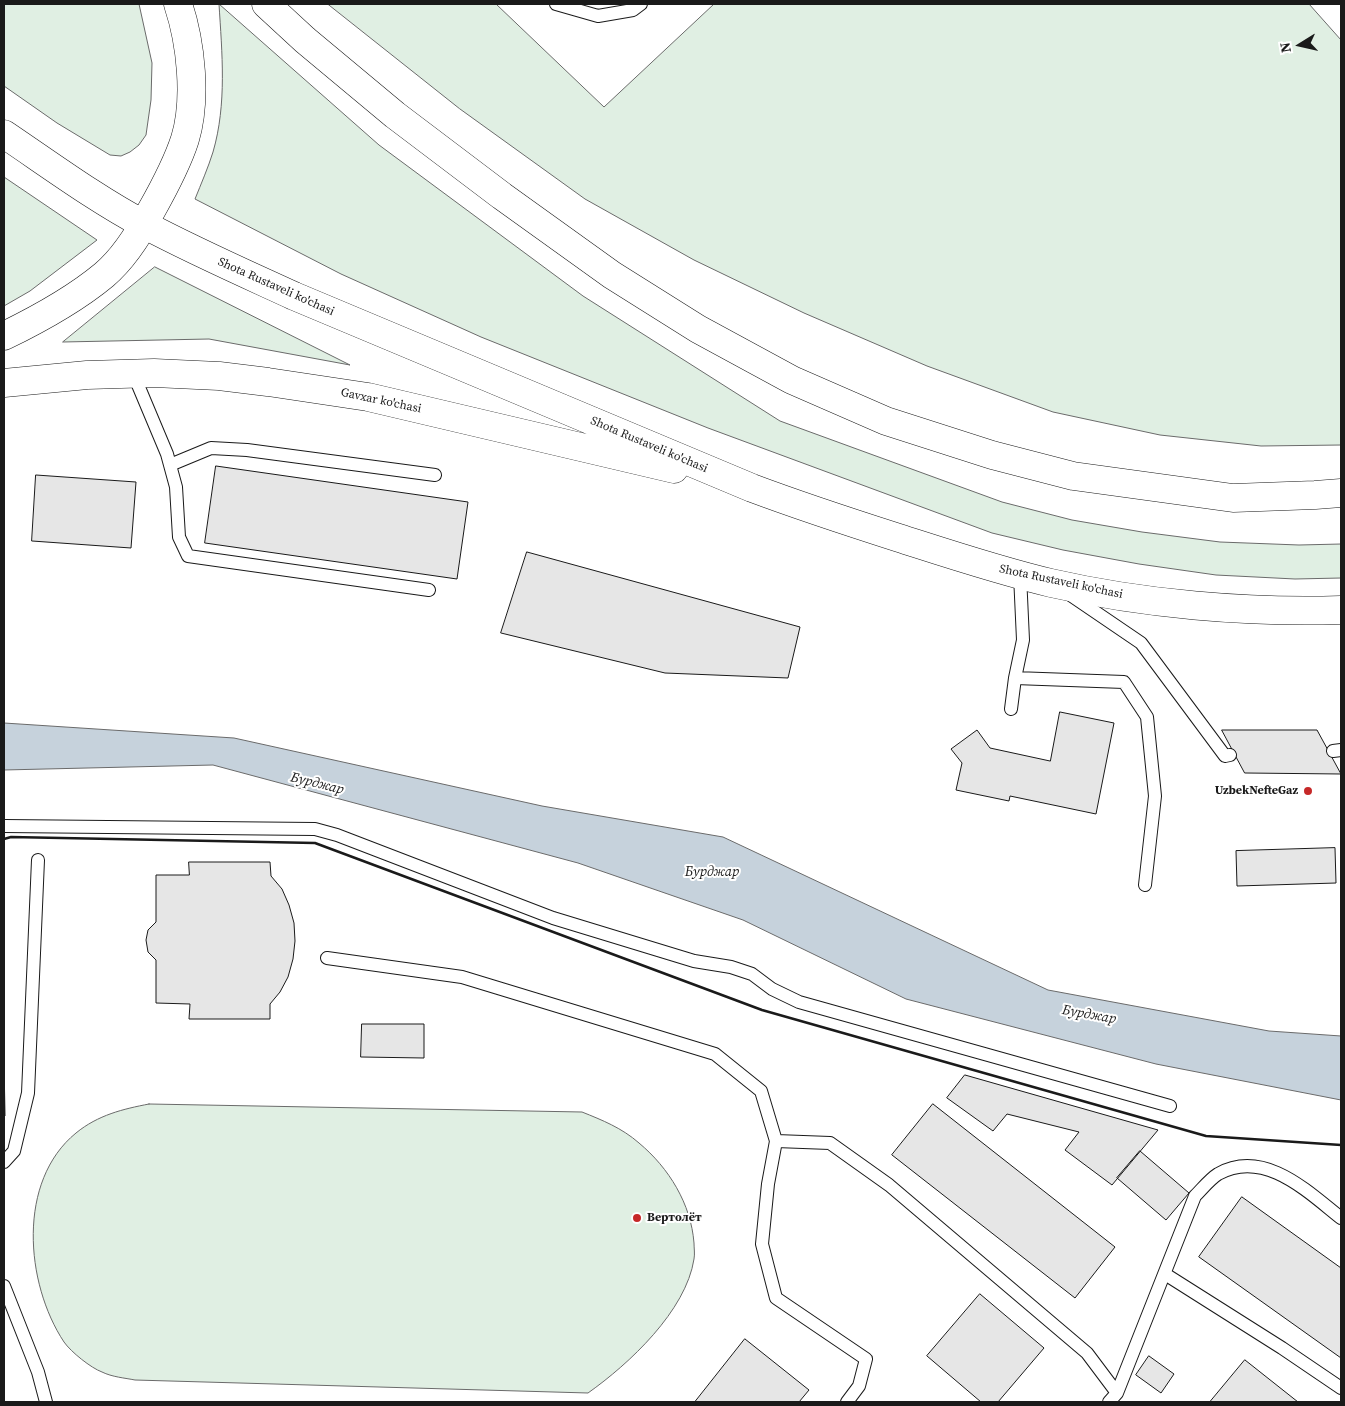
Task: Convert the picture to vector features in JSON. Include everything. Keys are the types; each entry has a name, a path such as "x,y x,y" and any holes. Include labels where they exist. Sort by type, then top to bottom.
{"main road":[{"path":"4,336 63,305 105,274 126,251 167,183 185,138 191,104 190,64 182,16 178,4"},
{"path":"266,4 305,40 395,115 502,196 612,275 698,329 792,380 886,421 992,455 1073,476 1233,498 1315,496 1341,493"},
{"name":"Shota Rustaveli ko'chasi","path":"4,134 93,193 144,224 294,296 752,488 801,506 971,561 1052,583 1140,599 1229,608 1341,610"},
{"name":"Gavxar ko'chasi","path":"4,383 87,375 132,373 219,376 318,388 368,397 752,488"}],"lane":[{"path":"556,4 598,16 633,10 641,4"},
{"path":"132,373 167,454 176,487 179,537 188,556 429,590"},
{"path":"170,465 211,448 248,450 435,475"},
{"path":"1011,709 1023,640 1020,574"},
{"path":"1052,583 1141,643 1225,756 1230,755"},
{"path":"1015,678 1124,682 1147,717 1155,796 1145,885"},
{"path":"4,826 315,829 337,835 553,918 694,961 731,967 752,974 772,989 799,1002 1170,1106"},
{"path":"4,1162 14,1151 28,1092 38,860"},
{"path":"328,958 462,977 715,1054 761,1091 776,1141 768,1184 762,1244 776,1298 866,1359 859,1386 846,1402"},
{"path":"776,1141 830,1143 889,1185 1087,1353 1113,1397"},
{"path":"1113,1397 1165,1274 1195,1196 1218,1174 1239,1167 1262,1167 1294,1181 1341,1218"},
{"path":"1165,1274 1341,1388"},
{"path":"4,1286 38,1372 46,1402"}],"green space":[{"path":"4,4 139,4 152,63 151,100 146,135 139,145 121,156 110,155 57,123 4,86"},
{"path":"219,4 379,145 583,296 780,421 1002,502 1072,520 1142,532 1220,542 1299,545 1341,544 1341,578 1295,579 1216,575 1139,564 1063,550 992,533 708,428 481,337 341,274 195,199 213,152 220,116 222,78"},
{"path":"328,4 496,4 604,107 714,4 1309,4 1341,40 1341,445 1261,446 1160,435 1053,412 927,366 804,313 694,260 585,199 460,109"},
{"path":"4,177 97,240 30,291 4,306"},
{"path":"155,267 350,365 209,339 63,342"},
{"path":"149,1104 582,1112 626,1133 650,1153 669,1175 683,1201 692,1229 694,1259 689,1278 680,1298 668,1317 653,1335 621,1367 588,1393 135,1380 110,1375 92,1367 71,1350 64,1342 51,1318 41,1291 35,1263 33,1233 36,1205 44,1178 57,1153 76,1133 102,1117"}],"water":[{"name":"Бурджар","path":"4,723 234,738 542,806 723,837 1048,990 1269,1031 1341,1036 1341,1100 1156,1064 906,999 743,920 578,863 213,765 4,770"}],"building":[{"path":"216,466 468,502 457,579 205,543"},
{"path":"36,475 136,482 131,548 32,541"},
{"path":"527,552 800,627 788,678 665,673 501,633"},
{"path":"1060,712 1114,723 1096,814 1010,796 1009,801 956,790 962,763 951,749 977,730 990,748 1050,761"},
{"path":"1222,730 1317,730 1341,774 1245,773"},
{"path":"1335,848 1336,883 1237,886 1236,851"},
{"path":"189,862 270,862 271,876 282,889 289,905 294,923 295,941 288,977 280,992 270,1004 270,1019 189,1019 190,1004 156,1003 156,960 148,952 146,940 148,930 156,922 156,875 189,875"},
{"path":"362,1024 424,1024 424,1058 361,1057"},
{"path":"4,1061 5,1116 4,1116"},
{"path":"965,1075 1158,1130 1112,1185 1065,1150 1079,1132 1007,1114 993,1131 947,1098"},
{"path":"933,1104 1115,1247 1075,1298 892,1155"},
{"path":"1140,1151 1189,1193 1166,1220 1117,1178"},
{"path":"1242,1197 1341,1268 1341,1358 1199,1257"},
{"path":"980,1294 1044,1348 998,1402 981,1402 927,1356"},
{"path":"745,1339 809,1390 799,1402 695,1402"},
{"path":"1149,1356 1174,1374 1161,1393 1136,1375"},
{"path":"1245,1360 1298,1402 1210,1402"}],"wall":[{"path":"4,839 11,837 315,843 762,1010 1206,1136 1341,1145"}],"place":[{"name":"UzbekNefteGaz","path":"1308,791"},
{"name":"Вертолёт","path":"637,1218"}]}
